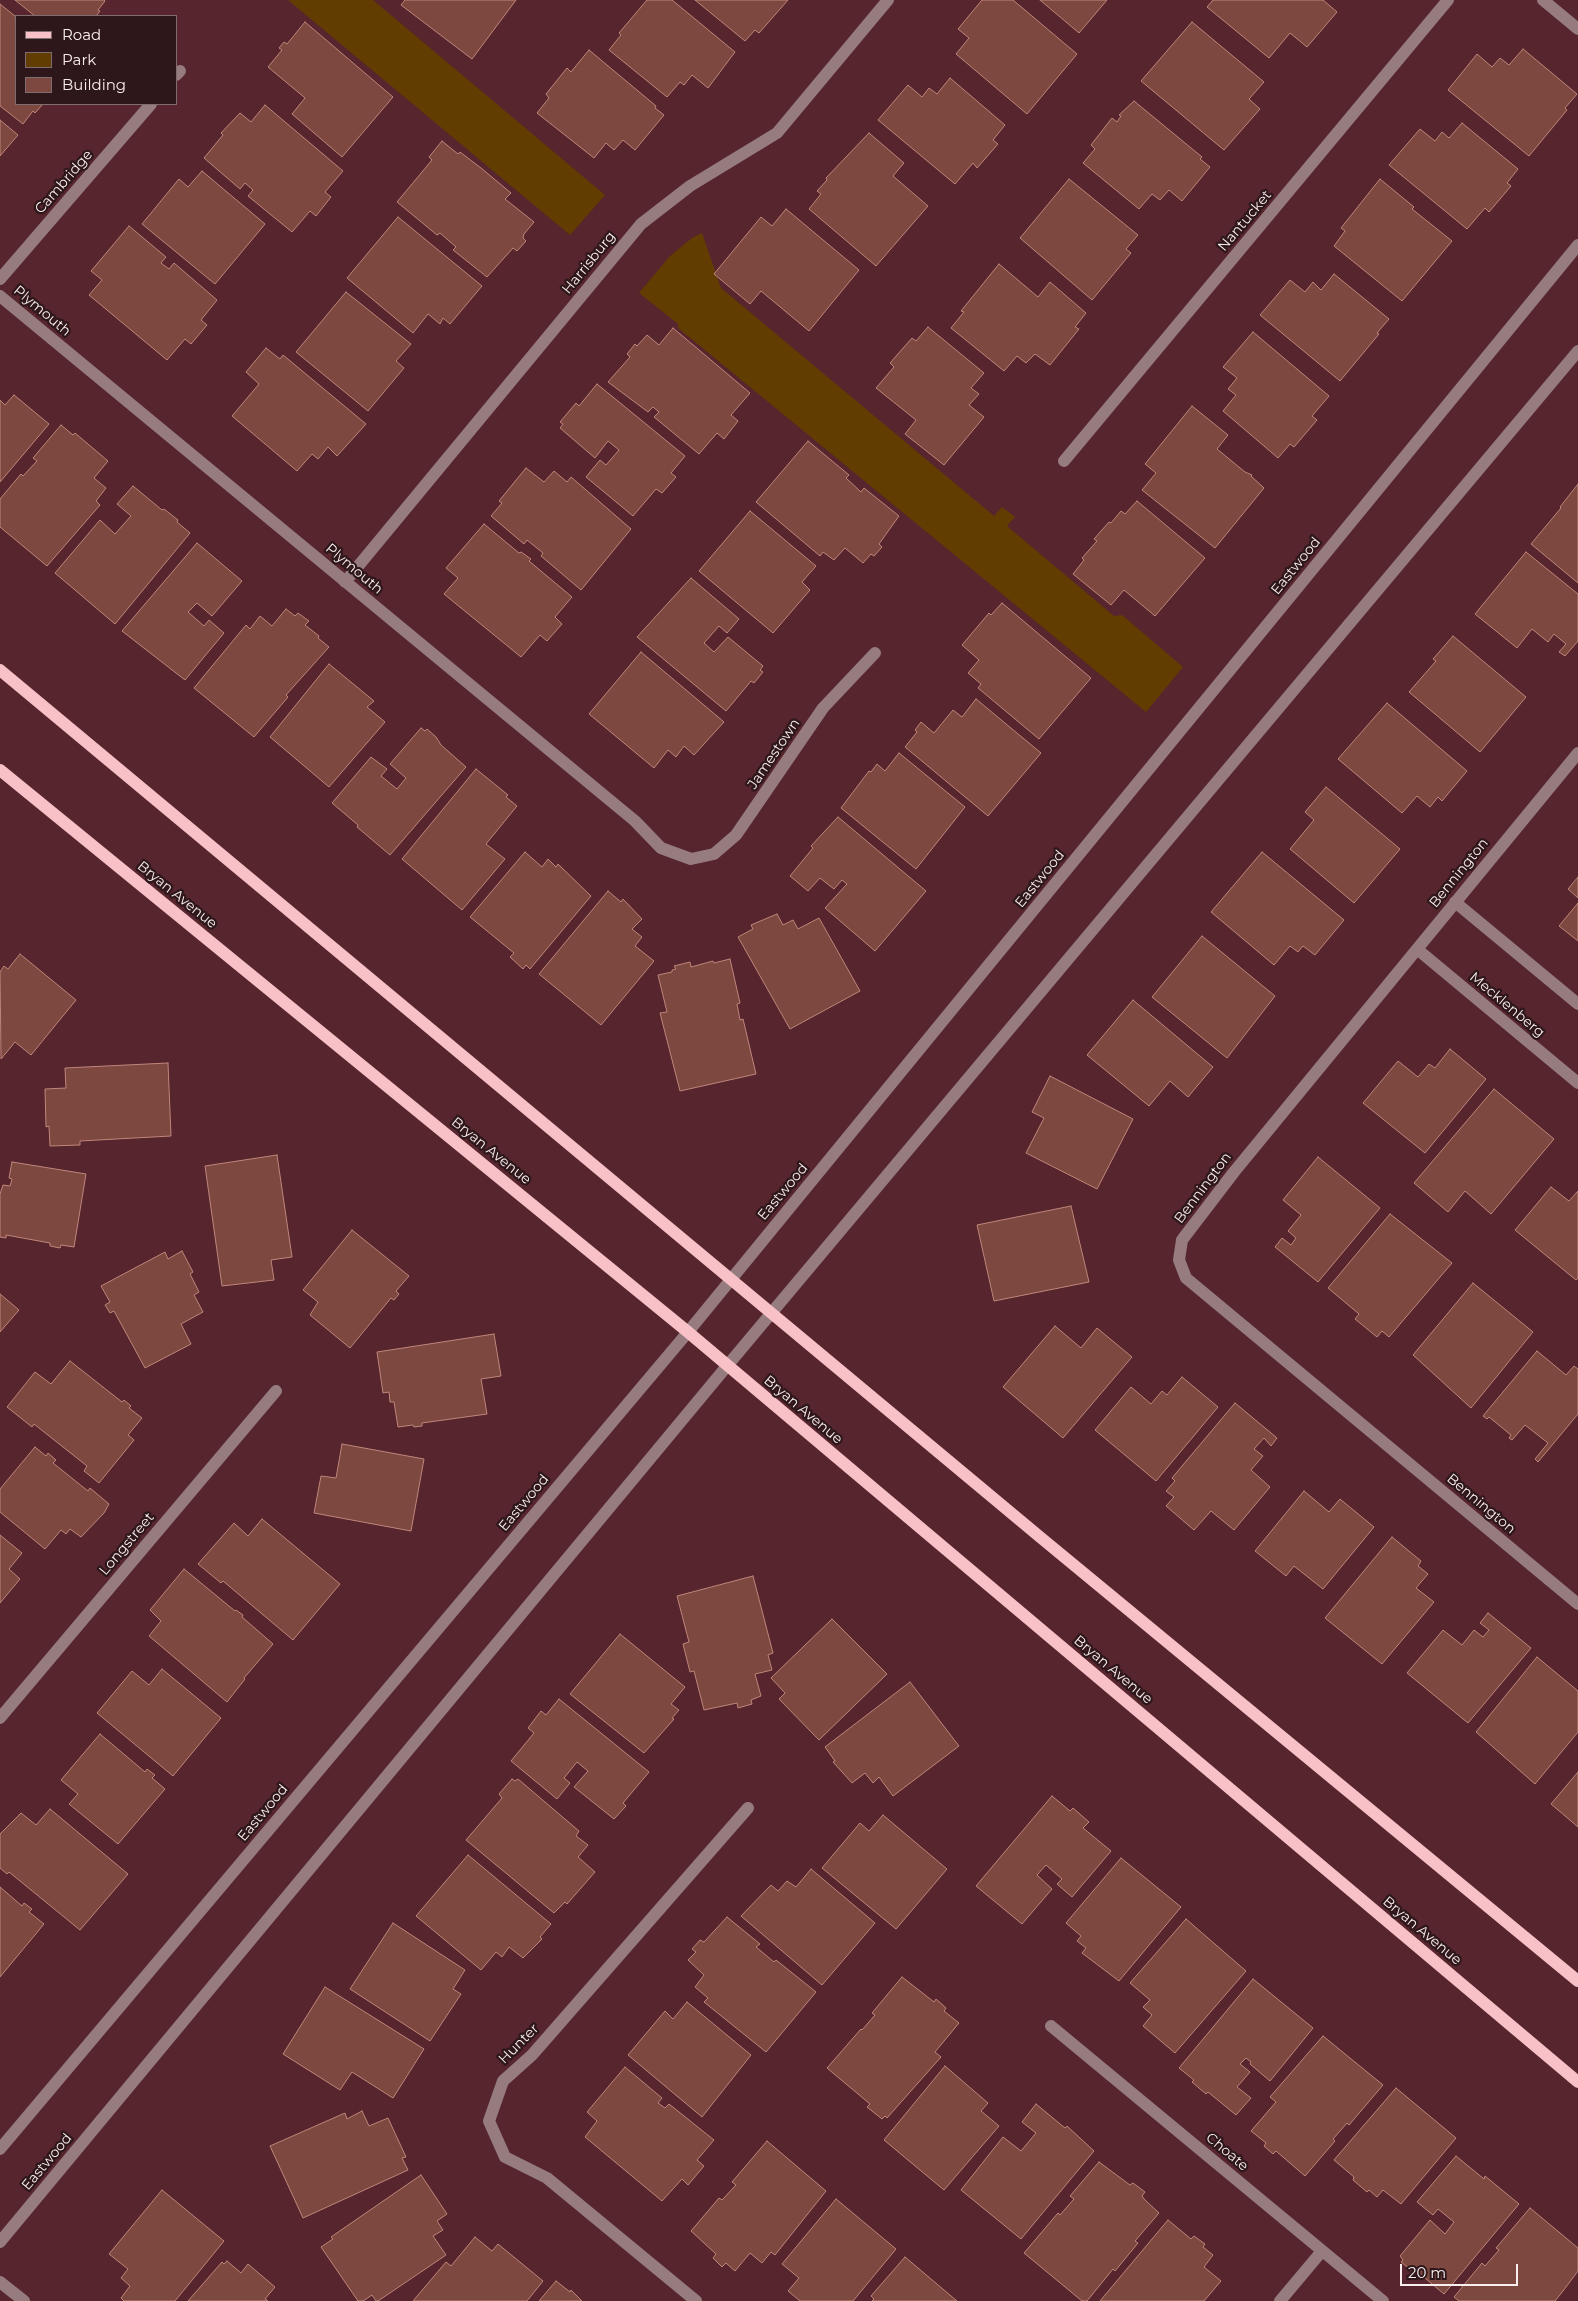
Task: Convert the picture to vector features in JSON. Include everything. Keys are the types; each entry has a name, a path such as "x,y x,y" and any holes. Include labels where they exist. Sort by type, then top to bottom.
{"main road":[{"path":"0,670 1040,1537 1578,1981"},
{"name":"Bryan Avenue","path":"0,770 688,1332 1578,2082"}],"street":[{"name":"Harrisburg","path":"345,582 641,224 690,186 776,133 888,0"},
{"name":"Nantucket","path":"1064,461 1448,0"},
{"path":"1543,0 1578,29"},
{"name":"Cambridge","path":"0,279 150,105"},
{"name":"Eastwood","path":"0,2150 688,1332 1578,245"},
{"name":"Plymouth","path":"0,296 634,821 661,848 691,859"},
{"name":"Eastwood","path":"0,2242 727,1366 773,1314 1578,351"},
{"name":"Jamestown","path":"691,859 714,854 736,835 823,708 875,653"},
{"name":"Bennington","path":"1578,753 1234,1172 1182,1240 1179,1260 1186,1278 1578,1604"},
{"path":"1455,902 1578,1004"},
{"name":"Mecklenberg","path":"1417,949 1578,1083"},
{"name":"Longstreet","path":"0,1718 276,1391"},
{"name":"Hunter","path":"696,2301 547,2178 505,2157 489,2120 503,2081 532,2055 748,1808"},
{"name":"Choate","path":"1051,2026 1383,2301"},
{"path":"1280,2301 1322,2250"},
{"path":"0,2282 24,2301"}],"green space":[{"path":"288,0 373,0 605,195 570,235"},
{"path":"702,233 721,288 994,516 1002,507 1015,517 1007,526 1114,616 1122,615 1183,667 1146,712 678,328 678,324 639,293 670,256 692,238"}],"building":[{"path":"15,0 105,1 97,15 34,15"},
{"path":"405,0 516,0 472,59 401,5"},
{"path":"647,0 672,0 735,52 708,88 692,75 684,85 680,82 667,97 609,50 621,35 619,33"},
{"path":"695,0 788,0 759,33 755,30 745,41"},
{"path":"982,0 1013,0 1077,54 1027,114 956,54 969,38 958,29"},
{"path":"1040,0 1107,0 1079,33"},
{"path":"1213,0 1323,0 1337,12 1307,47 1290,33 1269,58 1207,7"},
{"path":"0,4 15,16 15,105 42,105 35,113 33,111 23,124 0,106"},
{"path":"305,22 393,97 342,157 292,114 305,98 268,67 282,50 279,48 284,42 287,44"},
{"path":"1192,22 1264,82 1249,99 1260,109 1224,150 1141,81"},
{"path":"1523,49 1577,94 1565,108 1567,110 1529,156 1448,90 1477,54 1492,67 1500,58 1509,65"},
{"path":"589,50 656,106 655,108 664,115 635,150 623,140 614,150 606,143 594,158 537,113 549,98 546,94 567,68 571,72"},
{"path":"950,78 1005,125 993,140 998,144 977,168 973,163 955,184 878,120 908,85 922,97 929,88 937,94"},
{"path":"1134,101 1202,157 1200,159 1210,167 1182,201 1169,190 1160,200 1152,194 1139,209 1083,163 1095,149 1091,145 1112,118 1117,122 1121,116 1119,115"},
{"path":"265,105 343,171 325,192 331,197 316,216 310,211 292,232 248,196 253,190 245,183 240,189 204,158 223,135 221,133 240,113 251,122"},
{"path":"0,120 18,135 0,156"},
{"path":"1462,123 1518,169 1507,183 1511,186 1489,212 1485,208 1467,229 1389,165 1420,129 1435,141 1442,132 1449,138"},
{"path":"869,133 904,163 893,176 928,206 876,266 809,209 821,194 817,191 827,180 826,178"},
{"path":"442,141 458,154 460,152 511,193 505,199 534,222 524,234 523,238 526,241 517,251 513,248 487,277 453,250 456,247 440,233 437,235 397,202 432,160 429,157"},
{"path":"202,171 265,224 215,284 142,224 179,179 188,187"},
{"path":"1069,179 1138,235 1126,249 1131,253 1092,300 1020,238"},
{"path":"1380,179 1414,207 1412,209 1452,241 1402,301 1334,246 1345,231 1341,228"},
{"path":"786,209 859,270 809,331 761,291 750,304 714,274 761,217 772,226"},
{"path":"398,217 482,286 450,324 443,318 440,324 428,314 413,333 347,278"},
{"path":"129,226 166,257 161,263 169,269 174,263 217,300 201,320 207,325 191,344 185,339 167,360 89,295 102,280 91,271"},
{"path":"999,264 1038,297 1050,282 1086,313 1075,327 1079,329 1050,365 1035,354 1026,363 1017,356 1004,371 951,328 964,312 961,311"},
{"path":"1334,274 1389,319 1340,381 1260,315 1290,280 1305,292 1313,282 1321,290"},
{"path":"346,292 411,344 396,361 404,368 368,411 296,352"},
{"path":"928,327 984,373 971,388 979,394 969,405 984,417 944,465 905,434 916,420 876,388 894,367 890,363 912,338 916,341"},
{"path":"673,328 750,393 731,415 738,421 724,439 717,433 699,454 654,417 659,412 653,407 648,412 608,382 630,357 627,354 635,344 637,346 647,335 659,345"},
{"path":"1253,332 1329,396 1312,416 1317,420 1294,447 1290,444 1278,458 1223,411 1236,395 1228,389 1237,378 1223,367"},
{"path":"266,348 280,359 283,355 366,424 337,456 328,447 318,459 312,454 297,471 232,416 259,384 246,372"},
{"path":"597,384 685,456 671,473 676,477 662,493 656,489 633,516 586,477 600,460 606,465 619,450 608,441 595,458 560,428 563,424 560,422 576,403 579,406"},
{"path":"14,395 49,424 0,482 0,400 5,405"},
{"path":"1192,406 1228,435 1217,449 1245,472 1252,475 1264,488 1215,548 1142,490 1156,473 1145,464"},
{"path":"61,425 73,435 75,433 108,461 94,478 106,488 96,501 100,505 47,566 0,527 0,499 21,474 23,476 37,461 33,458"},
{"path":"808,441 849,475 846,478 861,492 864,488 899,516 879,544 882,547 874,556 871,554 863,563 845,548 834,560 823,552 820,556 756,502"},
{"path":"526,468 544,482 554,471 567,482 571,477 631,529 581,590 541,556 543,553 527,540 524,544 491,516 502,503 499,501"},
{"path":"1578,484 1578,583 1531,544"},
{"path":"133,486 162,510 164,509 178,520 177,522 190,533 115,624 55,573 100,520 115,534 131,516 117,504"},
{"path":"1137,501 1205,558 1155,616 1124,590 1111,605 1073,574 1084,560 1082,558 1097,541 1094,539 1121,511 1125,514"},
{"path":"750,511 816,566 802,582 810,590 773,633 699,571"},
{"path":"484,524 519,553 521,552 531,559 529,561 572,597 555,617 562,624 547,641 540,635 521,657 444,594 458,578 446,568"},
{"path":"197,543 242,581 212,616 197,603 188,612 204,626 209,620 224,633 185,680 122,631"},
{"path":"1526,552 1578,594 1578,641 1565,656 1559,652 1566,644 1554,634 1548,642 1532,629 1517,648 1475,614"},
{"path":"691,578 739,619 727,633 719,626 704,643 714,652 728,637 763,666 760,670 763,672 754,683 751,681 726,711 637,637"},
{"path":"1002,603 1091,678 1039,739 978,688 981,684 968,673 979,660 962,645 989,613 991,615"},
{"path":"286,609 295,616 298,613 309,621 305,625 329,647 286,695 288,697 254,737 194,688 246,625 250,629 260,616 272,626"},
{"path":"1453,636 1526,697 1480,752 1409,692 1436,661 1433,659"},
{"path":"641,652 724,722 694,755 684,746 676,757 668,750 654,768 589,714"},
{"path":"329,664 374,701 367,707 385,722 329,787 270,737"},
{"path":"976,699 1041,753 988,816 905,747 917,732 915,730 921,722 934,733 953,710 962,717"},
{"path":"1387,703 1467,771 1442,801 1438,797 1430,807 1417,796 1402,813 1338,759"},
{"path":"421,728 425,731 427,729 436,737 441,745 466,767 390,855 332,803 371,757 387,769 381,776 397,789 406,778 390,764"},
{"path":"899,753 965,807 916,869 841,808 869,771 871,772 877,764 885,771"},
{"path":"476,769 508,795 506,797 517,806 486,844 505,859 462,910 402,859"},
{"path":"1326,787 1400,849 1354,903 1290,849 1314,820 1305,812"},
{"path":"838,817 926,891 875,951 825,908 847,884 842,880 834,889 820,878 808,891 790,876 813,848 811,846"},
{"path":"525,852 542,867 548,859 556,867 558,864 591,896 530,969 526,965 523,969 510,957 514,953 470,917"},
{"path":"1262,852 1344,920 1315,955 1303,946 1298,952 1290,946 1274,965 1211,912"},
{"path":"1578,877 1578,898 1568,889"},
{"path":"608,891 621,902 623,899 642,919 632,929 642,937 635,946 654,961 601,1025 539,974"},
{"path":"1578,903 1578,941 1559,926"},
{"path":"777,914 783,925 793,920 798,929 819,918 860,991 790,1029 738,937 753,929 751,925"},
{"path":"1202,936 1275,996 1227,1058 1152,997"},
{"path":"20,954 76,1000 31,1055 15,1042 1,1059 0,972 4,966 8,969"},
{"path":"730,959 740,1003 737,1004 740,1020 743,1019 756,1074 680,1091 660,1013 667,1012 658,975 672,972 672,970 676,969 674,966 690,962 691,967"},
{"path":"1133,1000 1213,1067 1188,1097 1170,1081 1149,1106 1087,1055"},
{"path":"1450,1049 1486,1079 1425,1153 1363,1103 1398,1061 1418,1077 1429,1064 1435,1068"},
{"path":"168,1063 171,1136 80,1141 80,1145 50,1146 49,1126 46,1127 45,1089 66,1088 65,1068"},
{"path":"1050,1076 1133,1119 1097,1189 1026,1153 1044,1118 1032,1112"},
{"path":"1494,1089 1554,1139 1491,1214 1465,1191 1448,1212 1414,1183"},
{"path":"277,1155 292,1257 271,1260 274,1280 222,1286 205,1166"},
{"path":"1318,1157 1380,1208 1318,1282 1275,1247 1282,1238 1291,1245 1296,1238 1288,1231 1301,1215 1283,1200"},
{"path":"12,1162 86,1174 74,1247 61,1245 60,1248 50,1246 50,1243 6,1235 6,1238 0,1237 0,1194 3,1185 10,1186 12,1179 9,1178"},
{"path":"1551,1187 1569,1201 1578,1191 1578,1278 1576,1280 1515,1230"},
{"path":"1071,1206 1089,1282 994,1301 977,1225"},
{"path":"1390,1214 1452,1263 1389,1337 1382,1331 1377,1337 1355,1319 1359,1314 1328,1288"},
{"path":"352,1230 409,1276 396,1291 399,1294 394,1300 391,1298 350,1348 310,1315 318,1302 303,1290"},
{"path":"182,1251 193,1272 190,1274 199,1292 194,1295 203,1312 181,1324 191,1344 145,1368 114,1311 110,1313 105,1305 110,1302 101,1286 165,1252 168,1259"},
{"path":"1473,1283 1533,1332 1471,1408 1413,1355"},
{"path":"0,1294 19,1310 0,1332"},
{"path":"1055,1326 1081,1348 1097,1328 1132,1357 1063,1438 1003,1387"},
{"path":"494,1334 501,1376 481,1379 487,1414 422,1423 422,1426 398,1427 394,1402 390,1402 389,1392 383,1393 377,1352"},
{"path":"1537,1351 1566,1375 1574,1366 1578,1369 1578,1414 1538,1462 1535,1459 1548,1443 1525,1425 1512,1440 1509,1438 1511,1435 1489,1417 1487,1419 1483,1416"},
{"path":"70,1361 122,1402 124,1400 131,1406 129,1408 142,1418 128,1435 134,1440 99,1483 84,1471 87,1466 34,1424 32,1427 7,1407 35,1372 51,1384"},
{"path":"1182,1377 1218,1407 1156,1481 1095,1430 1131,1387 1151,1404 1162,1391 1167,1395"},
{"path":"1235,1403 1277,1438 1271,1446 1264,1438 1254,1449 1263,1456 1251,1470 1270,1487 1234,1530 1211,1511 1194,1530 1166,1506 1174,1497 1166,1491 1175,1481 1172,1478"},
{"path":"342,1444 424,1459 411,1531 314,1513 321,1476 336,1478"},
{"path":"35,1447 46,1456 48,1453 56,1460 53,1463 88,1491 90,1488 109,1504 104,1513 81,1537 70,1529 66,1534 61,1530 45,1549 0,1512 0,1489"},
{"path":"1304,1491 1329,1512 1340,1499 1374,1527 1323,1589 1294,1566 1286,1576 1255,1551"},
{"path":"262,1519 340,1584 293,1640 223,1581 221,1583 198,1564 234,1523 248,1536"},
{"path":"0,1535 22,1553 9,1569 20,1579 0,1603"},
{"path":"1392,1537 1421,1561 1418,1566 1428,1574 1416,1588 1434,1602 1382,1664 1325,1618"},
{"path":"184,1569 235,1611 243,1615 242,1617 273,1644 244,1678 227,1702 149,1636 161,1621 150,1610"},
{"path":"753,1576 773,1653 768,1655 772,1670 755,1674 761,1696 751,1700 752,1704 738,1708 737,1703 704,1710 694,1671 690,1672 683,1644 689,1642 677,1596"},
{"path":"1488,1613 1531,1648 1468,1723 1407,1673 1443,1630 1462,1645 1474,1630 1483,1637 1489,1630 1480,1623"},
{"path":"832,1619 887,1674 819,1740 779,1699 785,1693 771,1678"},
{"path":"620,1634 685,1687 671,1704 679,1710 672,1718 674,1719 644,1753 570,1694"},
{"path":"1537,1657 1578,1691 1578,1732 1535,1784 1476,1732"},
{"path":"162,1669 221,1718 173,1776 97,1713 132,1671 149,1685"},
{"path":"910,1682 959,1746 893,1796 879,1777 873,1783 865,1773 852,1783 833,1762 835,1761 825,1747"},
{"path":"559,1699 649,1772 623,1803 626,1806 614,1819 574,1787 588,1771 577,1762 564,1778 570,1783 557,1799 511,1761 534,1733 528,1728 541,1711 546,1715"},
{"path":"100,1734 145,1772 147,1769 155,1775 152,1778 165,1789 118,1844 69,1804 78,1794 61,1780"},
{"path":"1578,1772 1578,1827 1551,1804"},
{"path":"512,1779 515,1781 518,1779 579,1831 576,1836 588,1845 578,1857 595,1872 567,1904 565,1902 554,1913 466,1840 502,1798 499,1794"},
{"path":"1052,1796 1070,1811 1073,1808 1089,1822 1083,1828 1111,1851 1072,1897 1057,1884 1062,1879 1046,1865 1037,1875 1052,1889 1022,1924 976,1886"},
{"path":"50,1809 128,1874 80,1930 9,1872 7,1874 0,1868 0,1834 21,1813 36,1825"},
{"path":"883,1815 947,1869 896,1929 822,1868 860,1823 869,1831"},
{"path":"468,1855 551,1924 540,1937 542,1939 523,1958 509,1947 502,1957 496,1952 481,1970 416,1916"},
{"path":"1121,1858 1181,1907 1119,1981 1082,1953 1086,1948 1077,1941 1081,1936 1066,1923"},
{"path":"811,1869 875,1923 822,1985 741,1916 771,1885 778,1891 787,1881 796,1887"},
{"path":"0,1887 22,1906 24,1903 32,1909 29,1912 44,1924 0,1977"},
{"path":"727,1917 760,1944 756,1947 774,1962 776,1960 816,1992 766,2052 704,2002 708,1998 695,1987 704,1975 688,1960 696,1952 692,1949 700,1940 704,1942"},
{"path":"1186,1919 1246,1971 1175,2053 1143,2026 1152,2015 1143,2007 1150,2000 1130,1983"},
{"path":"393,1923 465,1970 453,1989 461,1994 430,2041 350,1989"},
{"path":"902,1977 934,2002 936,1999 946,2008 944,2011 959,2023 935,2052 941,2057 887,2118 885,2116 882,2119 867,2107 870,2104 827,2068 875,2015 872,2013"},
{"path":"1253,1979 1313,2028 1270,2081 1250,2064 1251,2062 1246,2058 1240,2064 1250,2072 1237,2087 1251,2098 1236,2115 1208,2092 1206,2094 1192,2082 1194,2080 1179,2068"},
{"path":"325,1987 424,2049 393,2098 352,2072 340,2090 283,2054"},
{"path":"687,2002 751,2055 702,2117 628,2055 665,2011 673,2019"},
{"path":"1323,2036 1383,2085 1349,2125 1347,2123 1333,2139 1335,2141 1305,2176 1276,2151 1273,2154 1264,2146 1266,2143 1251,2131 1276,2102 1270,2097"},
{"path":"945,2066 988,2103 981,2111 999,2126 944,2190 884,2140"},
{"path":"625,2067 662,2098 658,2103 665,2108 669,2104 714,2140 697,2160 704,2166 688,2185 682,2179 662,2201 585,2137 597,2121 587,2112"},
{"path":"1396,2088 1456,2138 1401,2204 1383,2190 1377,2197 1369,2190 1367,2192 1353,2180 1354,2177 1334,2160"},
{"path":"1036,2104 1065,2128 1067,2126 1094,2151 1021,2239 961,2190 1003,2137 1021,2151 1036,2133 1022,2122"},
{"path":"362,2111 369,2126 388,2118 406,2157 402,2158 408,2170 303,2218 270,2146 345,2113 347,2119"},
{"path":"767,2141 826,2191 775,2255 771,2252 762,2263 750,2253 735,2271 726,2263 722,2267 713,2258 716,2254 691,2231 719,2198 722,2200 736,2185 732,2182"},
{"path":"1456,2156 1484,2179 1485,2176 1519,2204 1444,2294 1413,2268 1411,2270 1401,2262 1403,2260 1400,2256 1430,2220 1445,2234 1454,2222 1438,2209 1433,2215 1417,2202"},
{"path":"1099,2162 1130,2185 1133,2183 1145,2192 1142,2196 1159,2213 1135,2241 1138,2243 1115,2271 1113,2269 1087,2301 1082,2301 1024,2253 1058,2213 1060,2215 1074,2199 1070,2196"},
{"path":"421,2175 447,2214 437,2221 443,2230 433,2236 446,2255 378,2301 372,2295 363,2301 358,2301 321,2247 333,2239 331,2237"},
{"path":"162,2190 224,2241 175,2301 124,2301 121,2298 130,2286 121,2278 128,2269 109,2254"},
{"path":"836,2199 896,2249 853,2301 800,2301 788,2291 799,2278 782,2264"},
{"path":"1530,2208 1578,2248 1578,2271 1555,2301 1459,2301 1454,2297 1482,2263 1485,2266 1499,2250 1496,2248"},
{"path":"1168,2220 1191,2239 1194,2236 1205,2244 1203,2247 1213,2255 1204,2267 1221,2281 1204,2301 1100,2301"},
{"path":"475,2237 492,2251 498,2244 543,2281 527,2301 413,2301 446,2262 451,2266"},
{"path":"905,2257 957,2301 872,2301 874,2299 871,2296"},
{"path":"227,2261 241,2273 248,2264 275,2287 265,2299 268,2301 188,2301 222,2262 224,2264"},
{"path":"556,2281 570,2292 571,2290 582,2301 539,2301"}]}
